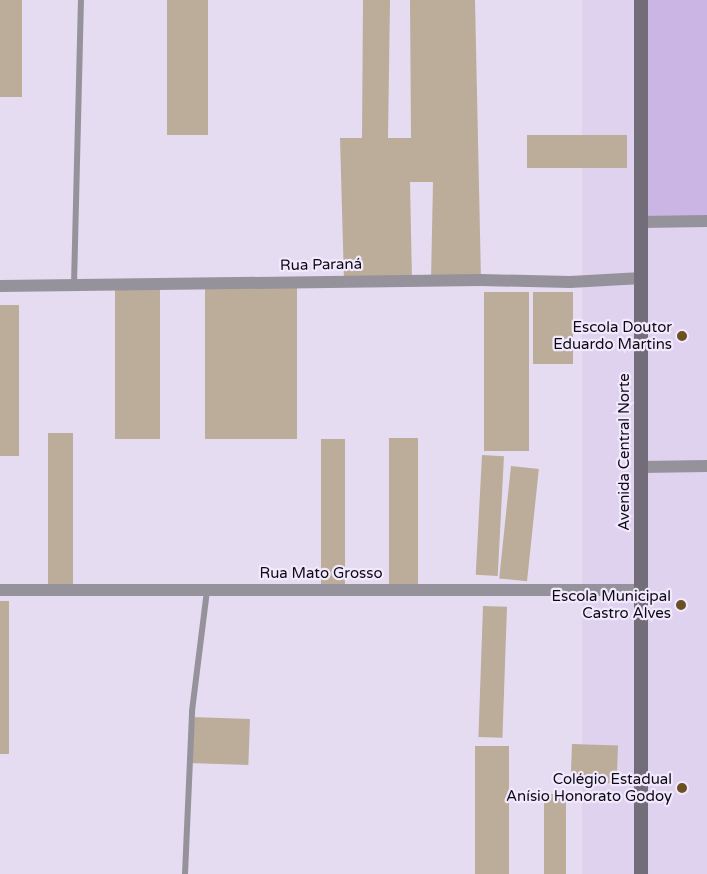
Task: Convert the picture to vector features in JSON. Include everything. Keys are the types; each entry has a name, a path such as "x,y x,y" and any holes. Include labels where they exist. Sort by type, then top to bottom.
{"main road":[{"name":"Avenida Central Norte","path":"641,0 641,874"}],"street":[{"path":"641,222 707,221"},
{"name":"Rua Paraná","path":"0,286 481,280 553,282 642,278"},
{"path":"641,467 707,466"},
{"name":"Rua Mato Grosso","path":"0,590 641,590"}],"lane":[{"path":"74,285 81,0"},
{"path":"185,874 192,711 207,591"}],"shaded area":[{"path":"582,0 707,0 707,874 582,874"},
{"path":"642,0 707,0 707,223 642,223"}],"building":[{"path":"0,0 22,0 22,97 0,97"},
{"path":"167,0 208,0 208,135 167,135"},
{"path":"363,0 390,0 388,138 411,138 410,0 475,0 481,280 431,280 433,182 410,182 412,281 344,281 340,138 362,138"},
{"path":"527,135 627,135 627,168 527,168"},
{"path":"205,282 297,282 297,439 205,439"},
{"path":"115,284 160,284 160,439 115,439"},
{"path":"484,292 529,292 529,451 484,451"},
{"path":"533,292 573,292 573,364 533,364"},
{"path":"0,305 19,305 19,456 0,456"},
{"path":"48,433 73,433 73,584 48,584"},
{"path":"389,438 418,438 418,591 389,591"},
{"path":"321,439 345,439 345,591 321,591"},
{"path":"482,455 504,456 498,576 476,575"},
{"path":"511,466 539,469 527,581 499,578"},
{"path":"0,601 9,601 9,754 0,754"},
{"path":"483,606 507,607 502,738 478,737"},
{"path":"191,717 250,719 248,765 189,763"},
{"path":"572,744 618,746 617,784 571,782"},
{"path":"475,746 509,746 509,874 475,874"},
{"path":"544,794 566,794 566,874 544,874"}],"place":[{"name":"Escola Doutor Eduardo Martins","path":"682,336"},
{"name":"Escola Municipal Castro Alves","path":"681,605"},
{"name":"Colégio Estadual Anísio Honorato Godoy","path":"682,788"}]}
